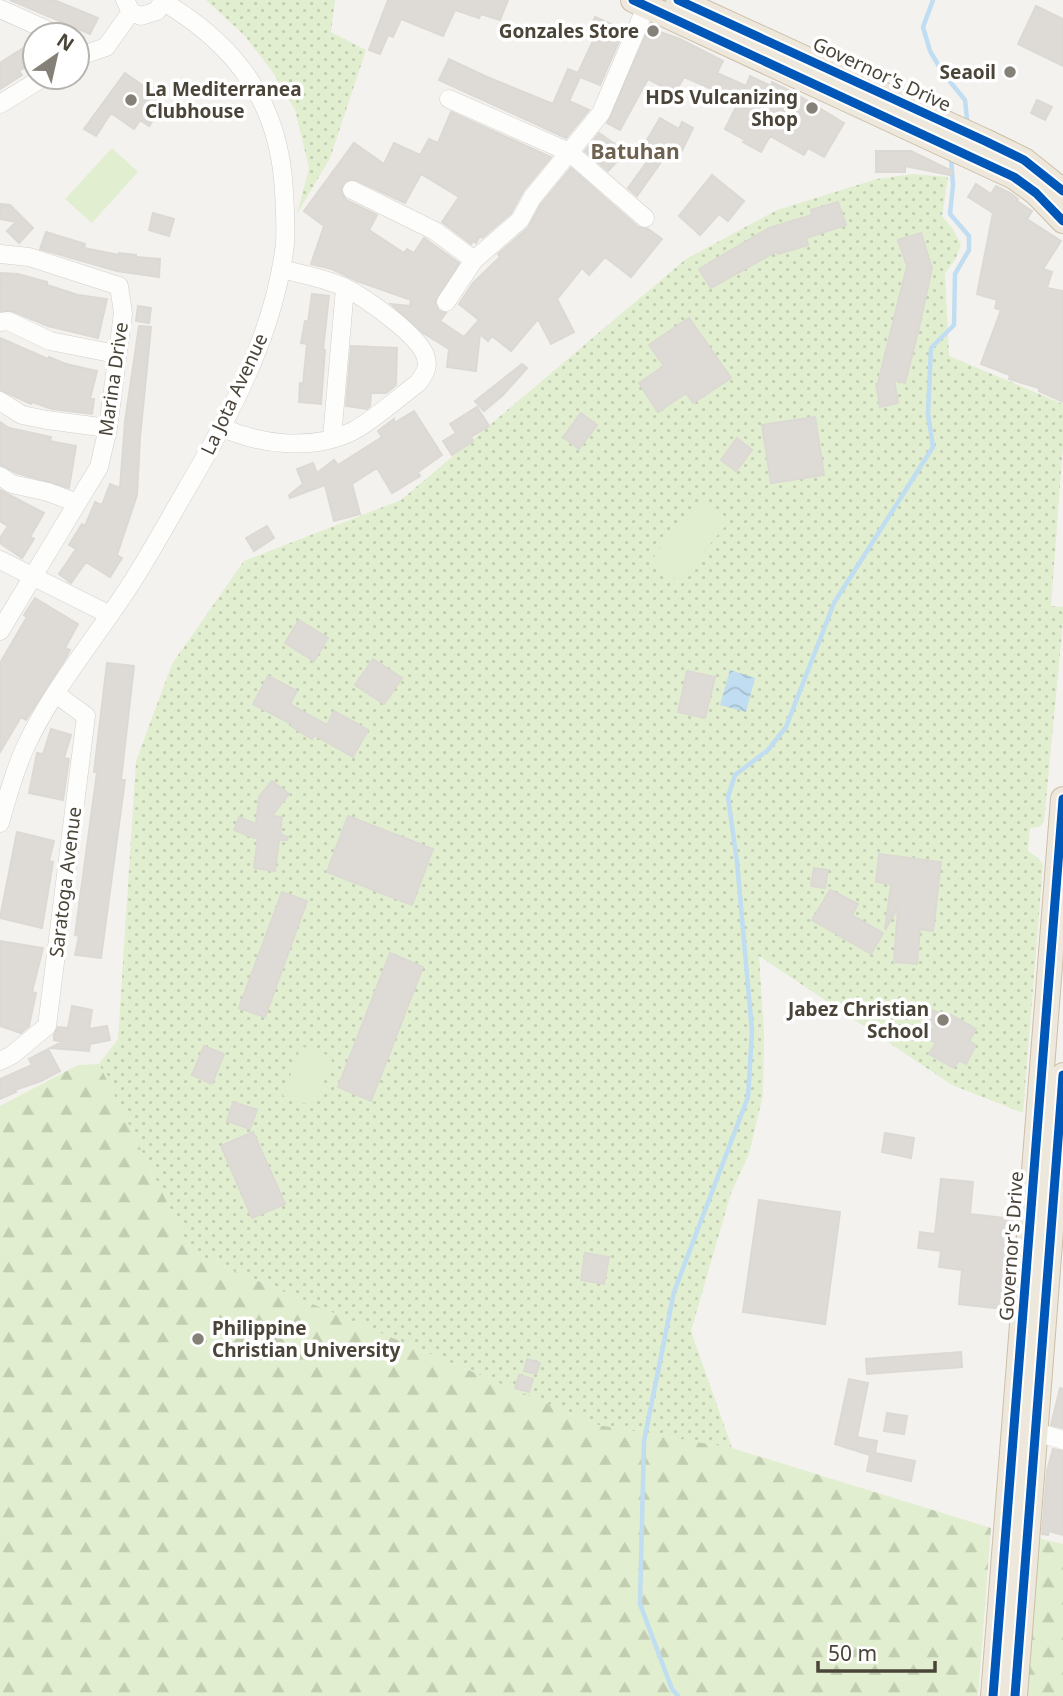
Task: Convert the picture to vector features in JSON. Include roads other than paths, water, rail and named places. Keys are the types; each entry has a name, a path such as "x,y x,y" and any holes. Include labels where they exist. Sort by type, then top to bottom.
{"highway":[{"name":"Governor's Drive","path":"678,0 981,150 1024,160 1063,191"},
{"name":"Governor's Drive","path":"643,2 936,129"},
{"name":"Governor's Drive","path":"981,150 1036,193 1063,221"},
{"name":"Governor's Drive","path":"1015,1696 1025,1429 1063,799"},
{"name":"Governor's Drive","path":"993,1696 1063,1075"}],"street":[{"path":"91,52 106,47 128,6 141,16 152,15 161,7 163,1"},
{"name":"La Jota Avenue","path":"0,823 25,748 56,694 134,579 223,428 263,334 281,269 285,242 283,164 272,123 246,72 219,41 191,18 163,1"},
{"path":"446,302 474,260 520,220 532,198 601,113 643,2"},
{"path":"0,9 27,21"},
{"path":"0,104 21,91"},
{"path":"449,99 569,152 645,218"},
{"path":"352,190 435,231 474,260"},
{"name":"Marina Drive","path":"0,254 29,257 119,286 123,313 108,428 99,467 0,631"},
{"path":"223,428 247,439 275,443 305,443 332,438 353,430 418,383 427,365 424,351 413,338 345,288 281,269"},
{"path":"332,438 345,288"},
{"path":"0,322 8,321 50,341 116,354"},
{"path":"0,401 22,415 108,428"},
{"path":"0,476 12,484 48,492 77,503"},
{"path":"0,560 110,615"},
{"name":"Saratoga Avenue","path":"0,1061 12,1055 47,1026 86,716 56,694"},
{"path":"1025,1429 1063,1440"}],"water":[{"path":"730,670 755,678 746,712 720,705"}],"waterway":[{"path":"933,0 923,27 930,51 943,73 965,100 967,119"},
{"path":"678,1696 672,1689 640,1604 644,1441 674,1292 748,1097 752,1031 737,862 728,797 735,775 768,750 786,727 834,603 933,447 928,414 931,348 954,325 955,274 969,250 969,236 950,214 953,185 951,157"}],"place":[{"name":"Gonzales Store","path":"653,31"},
{"name":"Seaoil","path":"1010,72"},
{"name":"La Mediterranea Clubhouse","path":"131,100"},
{"name":"HDS Vulcanizing Shop","path":"812,108"},
{"name":"Jabez Christian School","path":"943,1020"},
{"name":"Philippine Christian University","path":"198,1339"}],"district":[{"name":"Batuhan","path":"635,152"}]}
